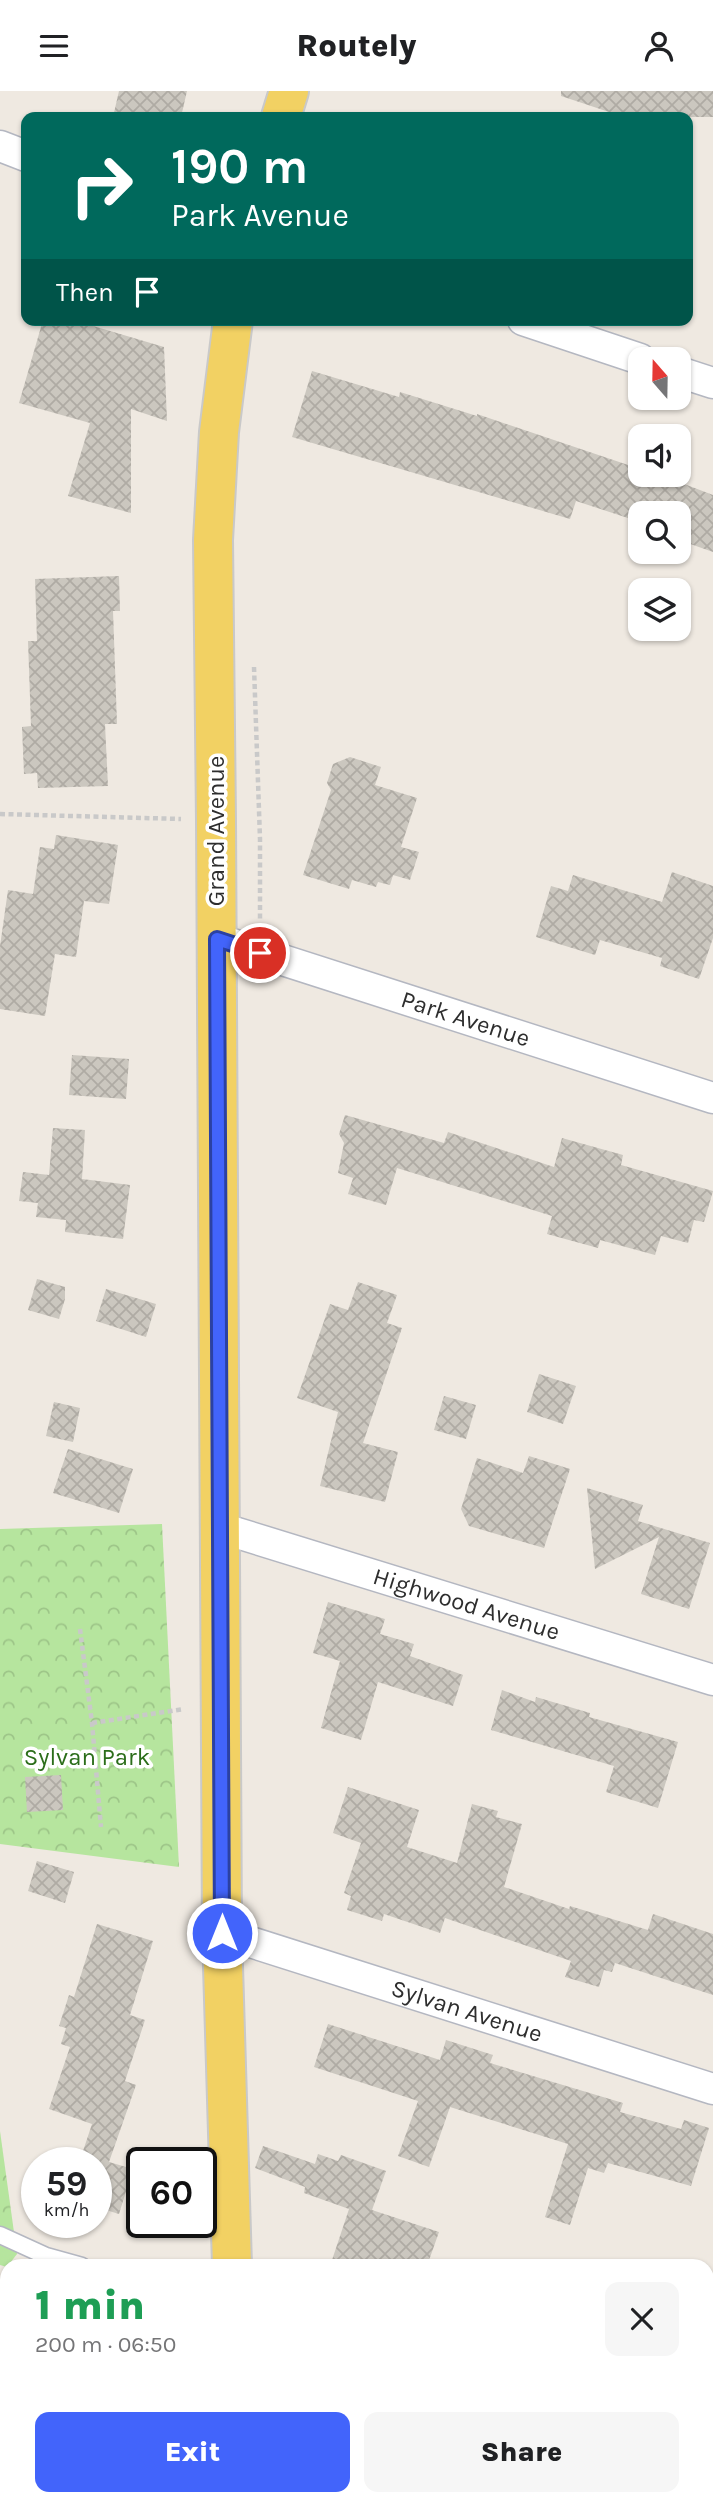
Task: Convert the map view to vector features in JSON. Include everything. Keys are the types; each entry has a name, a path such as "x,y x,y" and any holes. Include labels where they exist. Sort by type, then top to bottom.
{"main road":[{"path":"283,112 289,91"},
{"name":"Grand Avenue","path":"232,326 219,432 213,540 222,1933 232,2259"}],"street":[{"path":"0,146 21,154"},
{"path":"541,326 628,355"},
{"path":"691,376 713,383"},
{"name":"Park Avenue","path":"217,939 713,1098"},
{"name":"Highwood Avenue","path":"221,1528 713,1680"},
{"name":"Sylvan Avenue","path":"222,1933 713,2089"}],"lane":[{"path":"0,2235 57,2259"}],"path":[{"path":"253,656 260,839 260,953"},
{"path":"0,814 216,821"},
{"path":"80,1629 101,1827"},
{"path":"92,1723 142,1716"}],"green space":[{"name":"Sylvan Park","path":"162,1524 179,1867 0,1844 0,1529"},
{"path":"0,2131 17,2254 13,2259 0,2259"}],"building":[{"path":"119,91 187,91 182,112 114,112"},
{"path":"561,91 713,91 713,117 693,117 693,112 609,112 561,96"},
{"path":"41,326 93,326 164,347 167,421 131,409 131,513 68,496 90,423 19,403"},
{"path":"312,371 399,397 400,392 477,414 628,465 628,487 691,487 713,495 713,552 691,544 691,501 628,501 628,518 576,501 570,519 292,437"},
{"path":"119,576 120,611 113,611 117,724 105,724 108,786 38,788 37,773 24,774 22,727 31,726 28,641 37,641 35,579"},
{"path":"350,757 381,767 375,785 417,798 401,847 419,852 410,880 393,875 390,885 378,882 376,887 352,880 349,889 303,875 331,790 327,783 333,764"},
{"path":"56,835 118,845 109,904 84,901 76,957 55,954 45,1016 0,1009 0,946 8,890 33,894 40,847 54,849"},
{"path":"672,872 713,886 713,938 699,979 660,966 662,958 600,940 595,955 536,937 551,886 568,891 573,875 662,902"},
{"path":"72,1055 129,1059 126,1099 69,1095"},
{"path":"345,1115 444,1143 448,1132 554,1167 562,1138 623,1155 621,1165 713,1191 704,1222 694,1220 688,1243 661,1236 655,1255 600,1240 598,1248 547,1234 552,1216 397,1168 386,1205 348,1194 353,1178 338,1173 344,1143 339,1134"},
{"path":"53,1128 85,1130 82,1179 130,1185 123,1239 65,1232 66,1220 36,1217 38,1203 19,1201 23,1172 49,1175"},
{"path":"37,1279 65,1287 65,1299 59,1319 28,1310"},
{"path":"358,1282 397,1295 387,1323 402,1328 363,1443 398,1452 385,1502 320,1486 338,1412 297,1398 330,1304 348,1310"},
{"path":"106,1289 156,1304 146,1337 96,1321"},
{"path":"539,1374 576,1386 563,1424 527,1412"},
{"path":"444,1396 476,1405 466,1439 434,1430"},
{"path":"54,1402 80,1408 73,1442 46,1436"},
{"path":"68,1449 133,1469 119,1513 53,1493"},
{"path":"529,1456 570,1469 544,1548 469,1526 461,1509 477,1458 523,1473"},
{"path":"587,1488 643,1505 638,1521 710,1543 689,1609 641,1594 659,1537 595,1569"},
{"path":"328,1602 385,1619 380,1634 414,1644 410,1656 463,1675 453,1706 378,1682 361,1740 321,1728 340,1661 313,1653"},
{"path":"502,1690 535,1702 536,1697 590,1713 589,1717 678,1742 658,1808 606,1792 614,1766 491,1730"},
{"path":"61,1775 63,1810 27,1812 25,1777"},
{"path":"348,1787 419,1810 407,1847 457,1863 472,1804 498,1811 496,1817 522,1824 504,1887 569,1909 570,1906 648,1930 653,1914 713,1934 713,1995 615,1963 612,1972 604,1970 599,1987 565,1977 571,1961 445,1918 440,1933 384,1914 382,1921 347,1910 351,1896 344,1893 361,1843 333,1833"},
{"path":"37,1861 74,1872 65,1903 28,1891"},
{"path":"97,1924 153,1941 130,2015 145,2020 125,2081 136,2085 112,2153 112,2147 84,2147 92,2124 49,2109 70,2047 61,2044 66,2028 59,2026 69,1995 74,1997"},
{"path":"328,2024 440,2060 446,2040 493,2055 490,2063 623,2103 620,2112 681,2129 684,2120 709,2128 691,2186 608,2163 604,2173 588,2168 570,2225 545,2217 568,2144 450,2107 429,2167 398,2156 418,2101 314,2067"},
{"path":"263,2146 315,2164 318,2154 338,2161 341,2155 386,2171 372,2210 439,2232 429,2259 332,2259 349,2209 304,2193 305,2187 255,2168"},
{"path":"112,2163 126,2167 126,2192 119,2214 112,2212"}],"route":[{"path":"222,1933 217,939 260,953"}]}
